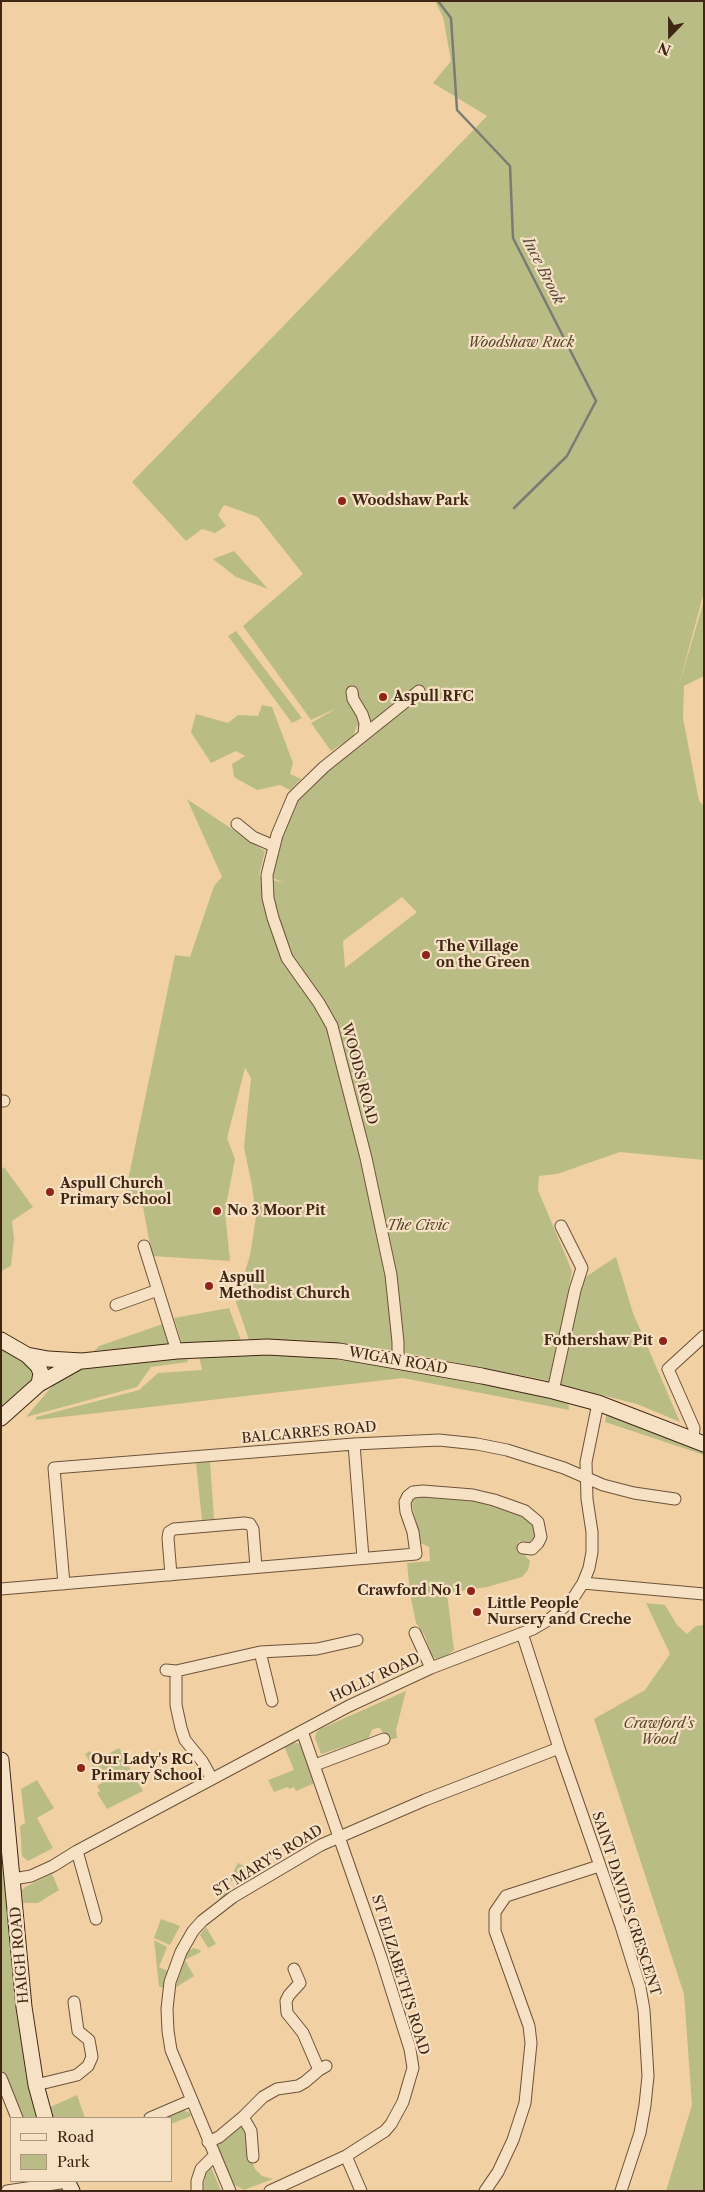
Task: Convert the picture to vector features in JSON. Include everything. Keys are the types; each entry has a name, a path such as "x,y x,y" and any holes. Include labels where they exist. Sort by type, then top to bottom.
{"main road":[{"path":"1,1340 27,1355 40,1368 42,1373 39,1384"},
{"name":"WIGAN ROAD","path":"27,1355 55,1360 82,1361 177,1351 266,1347 338,1352 398,1360 553,1391 598,1403 698,1442"},
{"name":"WIGAN ROAD","path":"1,1418 39,1384 59,1371 82,1361"},
{"name":"HAIGH ROAD","path":"1,1760 24,2006 36,2085 45,2117"}],"street":[{"name":"WOODS ROAD","path":"398,1360 391,1275 363,1149 332,1026 319,1003 287,958 272,918 268,898 267,875 274,846 293,797 324,767 419,691"},
{"path":"352,692 353,699 362,714 364,734"},
{"path":"236,824 253,837 274,846"},
{"path":"553,1391 574,1290 582,1268 561,1226"},
{"path":"144,1246 177,1351"},
{"path":"116,1305 158,1290"},
{"path":"698,1442 694,1428 668,1370 704,1336"},
{"name":"HOLLY ROAD","path":"13,1878 36,1875 77,1851 349,1706 431,1668 522,1633 550,1619 572,1600 583,1583 592,1552 586,1462 598,1403"},
{"name":"BALCARRES ROAD","path":"64,1584 54,1468 417,1439 477,1444 535,1458 564,1468 586,1479 634,1493 675,1499"},
{"path":"354,1444 363,1558"},
{"path":"1,1589 420,1554 406,1512 405,1502 413,1492 423,1491 473,1495 525,1511 538,1522 540,1530 538,1543 529,1551"},
{"path":"171,1575 168,1538 169,1532 174,1529 250,1524 253,1529 256,1567"},
{"path":"583,1583 704,1594"},
{"path":"415,1633 431,1668"},
{"name":"SAINT DAVID'S CRESCENT","path":"522,1633 640,1987 645,2025 648,2076 640,2133 621,2191"},
{"path":"212,1779 202,1761 185,1740 176,1704 171,1671 260,1652 317,1649 357,1640"},
{"path":"260,1652 272,1700"},
{"name":"ST ELIZABETH'S ROAD","path":"270,2191 346,2156 369,2143 391,2124 408,2088 413,2068 410,2049 384,1966 302,1731"},
{"path":"314,1765 384,1739"},
{"name":"ST MARY'S ROAD","path":"230,2191 171,2050 167,2009 170,1982 186,1942 199,1923 233,1897 321,1845 425,1800 560,1748"},
{"path":"77,1851 96,1919"},
{"path":"485,2191 498,2172 514,2140 524,2103 531,2042 529,2026 495,1931 495,1912 506,1896 599,1866"},
{"path":"208,2142 219,2136 243,2117 262,2097 277,2089 298,2086 322,2068 303,2033 287,2013 288,1995 300,1983 294,1969"},
{"path":"36,2085 78,2075 88,2066 95,2053 89,2040 78,2031 74,2002"},
{"path":"1,2078 17,2117"},
{"path":"152,2117 192,2100"},
{"path":"243,2117 251,2131 253,2157"},
{"path":"197,2191 197,2181 201,2169 214,2156"},
{"path":"346,2156 361,2191"},
{"path":"7,2191 69,2184"}],"green space":[{"path":"435,1 704,1 704,592 678,689 704,600 704,676 684,686 683,718 699,801 704,806 704,1160 620,1152 557,1174 539,1176 538,1190 572,1271 550,1381 391,1350 320,1341 249,1340 236,1302 250,1255 256,1217 244,1147 251,1078 245,1068 227,1138 235,1159 225,1211 230,1261 152,1256 143,1207 123,1204 175,955 190,957 214,886 222,877 187,799 265,851 259,876 284,883 267,875 293,797 364,734 357,725 353,737 331,751 311,723 337,708 311,720 243,626 303,574 258,517 224,505 218,515 226,526 215,533 202,529 186,541 132,482 487,116 433,83 451,61 443,17","holes":["402,897 417,912 345,968 343,941"]},
{"path":"234,551 268,589 236,577 213,559"},
{"path":"236,631 302,718 292,723 228,636"},
{"path":"262,705 272,707 293,763 290,774 301,779 290,790 280,785 257,790 234,777 232,764 245,756 236,751 211,763 191,732 196,714 228,723 238,715 258,716"},
{"path":"4,1167 33,1207 12,1221 14,1238 11,1266 1,1271 1,1170"},
{"path":"616,1257 633,1313 680,1422 637,1404 558,1384 581,1283 587,1276"},
{"path":"229,1308 241,1340 182,1344 174,1318"},
{"path":"163,1324 171,1345 94,1351 99,1346"},
{"path":"1,1340 41,1373 1,1418"},
{"path":"276,1354 370,1363 568,1399 569,1410 403,1378 36,1420 36,1417 139,1390 158,1373 202,1370 199,1356"},
{"path":"187,1358 188,1362 151,1367 137,1387 26,1417 59,1378 81,1368"},
{"path":"607,1412 704,1448 704,1455 605,1422"},
{"path":"210,1462 214,1519 202,1520 196,1463"},
{"path":"415,1496 487,1503 527,1517 534,1526 534,1538 530,1542 519,1541 517,1547 530,1561 528,1570 522,1577 487,1587 447,1593 454,1650 441,1660 437,1660 432,1656 425,1636 416,1623 410,1593 407,1563 430,1561 429,1547 421,1543 413,1509 412,1502"},
{"name":"Crawford's Wood","path":"646,1603 665,1605 677,1625 687,1634 696,1626 704,1625 704,2191 666,2191 692,2105 684,1994 594,1719 645,1690 670,1654"},
{"path":"406,1691 396,1730 397,1738 388,1740 380,1728 376,1728 372,1730 368,1739 321,1754 315,1738 316,1733 320,1729"},
{"path":"292,1742 301,1744 315,1783 296,1791 294,1787 289,1789 288,1787 274,1792 268,1780 294,1770 284,1746"},
{"path":"119,1748 143,1791 107,1809 97,1793 100,1791 97,1786 102,1783 85,1754 90,1751 97,1760"},
{"path":"37,1780 54,1808 37,1818 53,1848 28,1861 22,1856 20,1826 25,1823 21,1789"},
{"path":"9,1844 45,2117 17,2117 1,2078 1,1845"},
{"path":"238,1863 250,1869 228,1884 232,1891 219,1900"},
{"path":"52,1874 59,1890 38,1903 23,1903 22,1890 25,1887"},
{"path":"161,1919 180,1926 170,1945 154,1938"},
{"path":"206,1927 216,1944 208,1948 200,1935"},
{"path":"154,1940 167,1947 159,1967 168,1971 163,1988 159,1986"},
{"path":"194,1948 201,1952 185,1960 194,1976 175,1988 188,1951"},
{"path":"77,2095 85,2117 48,2117 46,2109"},
{"path":"183,2110 190,2113 191,2116 172,2124 172,2117 166,2117"},
{"path":"244,2122 248,2152 255,2169 262,2176 273,2179 244,2190 231,2183 217,2148 220,2140"},
{"path":"209,2162 221,2191 203,2191"}],"waterway":[{"name":"Ince Brook","path":"438,1 451,18 457,110 510,166 513,238 596,401 567,456 514,508"}],"place":[{"name":"Woodshaw Park","path":"342,501"},
{"name":"Aspull RFC","path":"383,697"},
{"name":"The Village on the Green","path":"426,955"},
{"name":"Aspull Church Primary School","path":"50,1192"},
{"name":"No 3 Moor Pit","path":"217,1211"},
{"name":"Aspull Methodist Church","path":"209,1286"},
{"name":"Fothershaw Pit","path":"663,1341"},
{"name":"Crawford No 1","path":"471,1591"},
{"name":"Little People Nursery and Creche","path":"477,1612"},
{"name":"Our Lady's RC Primary School","path":"81,1768"}],"park label":[{"name":"Woodshaw Ruck","path":"521,343"},
{"name":"The Civic","path":"418,1226"}]}
